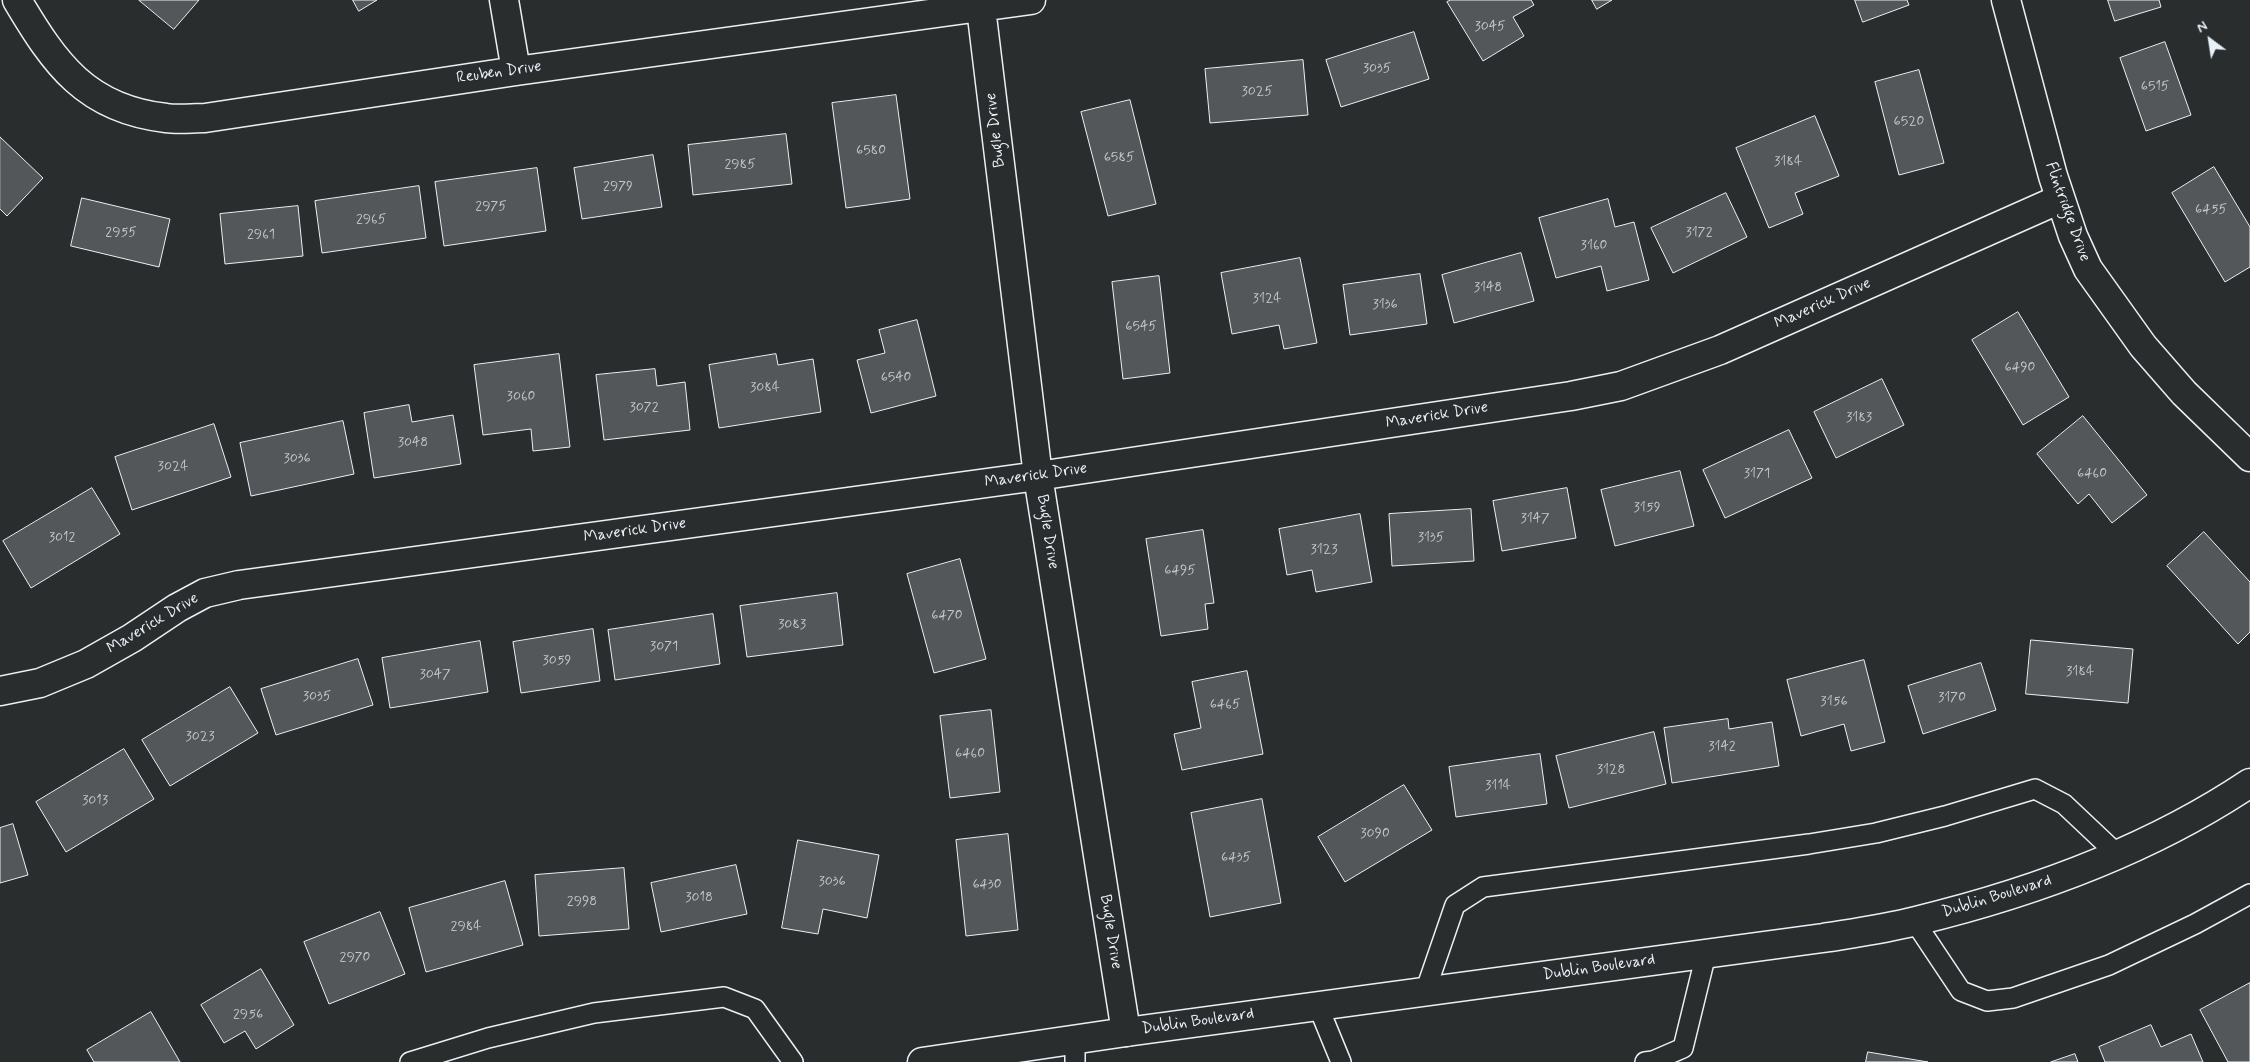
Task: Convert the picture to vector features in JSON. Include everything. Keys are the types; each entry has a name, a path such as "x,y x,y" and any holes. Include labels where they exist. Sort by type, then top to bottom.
{"street":[{"name":"Reuben Drive","path":"17,0 49,50 72,77 96,97 132,110 167,118 205,118 980,3 1031,0"},
{"path":"504,0 516,71"},
{"name":"Flintridge Drive","path":"2006,0 2060,199 2088,269 2143,346 2184,393 2250,457"},
{"name":"Bugle Drive","path":"980,3 1038,476 1126,1032"},
{"name":"Maverick Drive","path":"0,691 40,683 86,664 205,593 238,585 1038,476 1572,396 1621,386 1720,350 2060,199"},
{"name":"Dublin Boulevard","path":"922,1062 1075,1051 1126,1032 1823,938 1914,922 1992,900 2052,880 2118,854 2179,824 2250,783"}],"lane":[{"path":"1425,992 1455,905 1483,887 1809,844 1876,832 1945,816 2034,789 2064,804 2118,854"},
{"path":"1914,922 1961,991 1987,1001 2014,998 2109,964 2195,924 2250,894"},
{"path":"1645,1062 1653,1061 1683,1048 1706,954"},
{"path":"410,1062 488,1038 594,1013 724,997 755,1009 793,1062"},
{"path":"1318,1006 1341,1062"}],"building":[{"path":"139,0 199,0 174,29"},
{"path":"353,0 377,0 359,11"},
{"path":"1451,0 1531,0 1534,5 1513,17 1524,36 1483,61 1447,2"},
{"path":"1592,0 1612,0 1597,9"},
{"path":"1855,0 1907,0 1909,5 1863,22"},
{"path":"2108,0 2159,0 2161,7 2115,21"},
{"path":"1414,32 1429,79 1341,107 1326,60"},
{"path":"2165,42 2191,115 2146,131 2120,58"},
{"path":"1303,60 1308,115 1210,123 1205,69"},
{"path":"1919,70 1944,163 1899,175 1875,82"},
{"path":"896,95 910,199 846,208 832,103"},
{"path":"1130,100 1156,204 1108,216 1081,112"},
{"path":"1815,116 1839,176 1795,193 1803,214 1769,228 1736,148"},
{"path":"786,134 792,184 693,195 688,145"},
{"path":"0,137 43,178 7,216 0,209"},
{"path":"653,155 662,207 582,219 574,168"},
{"path":"2214,167 2250,227 2250,267 2225,282 2172,193"},
{"path":"537,168 546,231 444,246 435,182"},
{"path":"419,186 426,238 322,253 315,201"},
{"path":"1726,193 1747,237 1673,273 1651,228"},
{"path":"82,198 170,219 159,267 71,246"},
{"path":"1608,199 1615,227 1634,222 1649,280 1607,291 1601,266 1556,278 1539,218"},
{"path":"298,206 303,256 225,264 220,214"},
{"path":"1521,253 1534,301 1454,323 1442,275"},
{"path":"1300,258 1317,343 1284,349 1279,325 1232,334 1221,273"},
{"path":"1420,274 1427,324 1350,335 1343,285"},
{"path":"1159,276 1170,373 1123,379 1112,282"},
{"path":"2018,312 2069,397 2023,425 1972,340"},
{"path":"917,320 936,396 871,413 857,360 885,353 879,330"},
{"path":"559,354 570,447 533,451 531,429 483,435 474,365"},
{"path":"776,354 778,365 813,359 821,412 719,428 709,365"},
{"path":"655,369 657,386 685,382 690,430 604,440 596,375"},
{"path":"1882,379 1904,425 1836,458 1814,412"},
{"path":"409,405 412,422 453,415 461,464 374,478 364,413"},
{"path":"2083,416 2147,495 2112,523 2089,494 2078,504 2037,454"},
{"path":"343,421 354,474 251,496 240,443"},
{"path":"214,424 231,477 132,510 115,457"},
{"path":"1789,430 1812,478 1725,518 1703,470"},
{"path":"1680,471 1694,526 1615,546 1601,490"},
{"path":"92,488 120,534 31,588 3,541"},
{"path":"1567,488 1576,538 1502,551 1493,501"},
{"path":"1471,509 1474,561 1392,566 1389,514"},
{"path":"1360,514 1372,582 1316,592 1312,570 1287,575 1279,529"},
{"path":"1203,530 1214,603 1205,604 1208,629 1161,636 1146,539"},
{"path":"2204,532 2250,582 2250,632 2238,644 2167,566"},
{"path":"960,559 986,659 934,673 907,574"},
{"path":"837,593 843,645 747,657 740,606"},
{"path":"713,614 720,664 615,680 608,630"},
{"path":"593,629 600,681 521,693 513,642"},
{"path":"2031,640 2133,649 2128,703 2026,694"},
{"path":"480,641 488,692 390,708 382,658"},
{"path":"358,659 373,705 276,735 261,689"},
{"path":"1864,660 1885,742 1851,751 1844,724 1801,736 1787,680"},
{"path":"1981,663 1996,710 1923,734 1908,686"},
{"path":"1247,671 1263,754 1182,770 1174,734 1201,728 1192,682"},
{"path":"230,687 258,733 170,786 142,740"},
{"path":"991,710 1000,792 950,798 940,716"},
{"path":"1728,719 1729,729 1772,722 1779,766 1672,783 1664,728"},
{"path":"1654,732 1666,784 1569,808 1556,756"},
{"path":"124,749 154,799 66,852 36,802"},
{"path":"1540,754 1547,804 1456,817 1449,767"},
{"path":"1404,785 1432,830 1345,882 1318,837"},
{"path":"1262,799 1281,903 1210,917 1191,813"},
{"path":"13,824 28,875 0,883 0,828"},
{"path":"1008,834 1018,930 966,936 956,840"},
{"path":"798,840 879,855 867,918 823,909 818,934 782,928"},
{"path":"736,865 747,914 661,932 651,883"},
{"path":"624,868 629,929 539,936 535,875"},
{"path":"505,881 523,945 426,972 409,908"},
{"path":"380,912 405,974 329,1004 304,942"},
{"path":"261,969 294,1025 256,1049 245,1031 224,1043 201,1005"},
{"path":"2250,983 2250,1062 2228,1062 2200,1010"},
{"path":"151,1012 180,1062 94,1062 87,1050"},
{"path":"2151,1025 2161,1047 2191,1034 2203,1062 2105,1062 2099,1047"},
{"path":"1868,1052 1928,1062 1866,1062"},
{"path":"2075,1054 2078,1062 2051,1062"}]}
